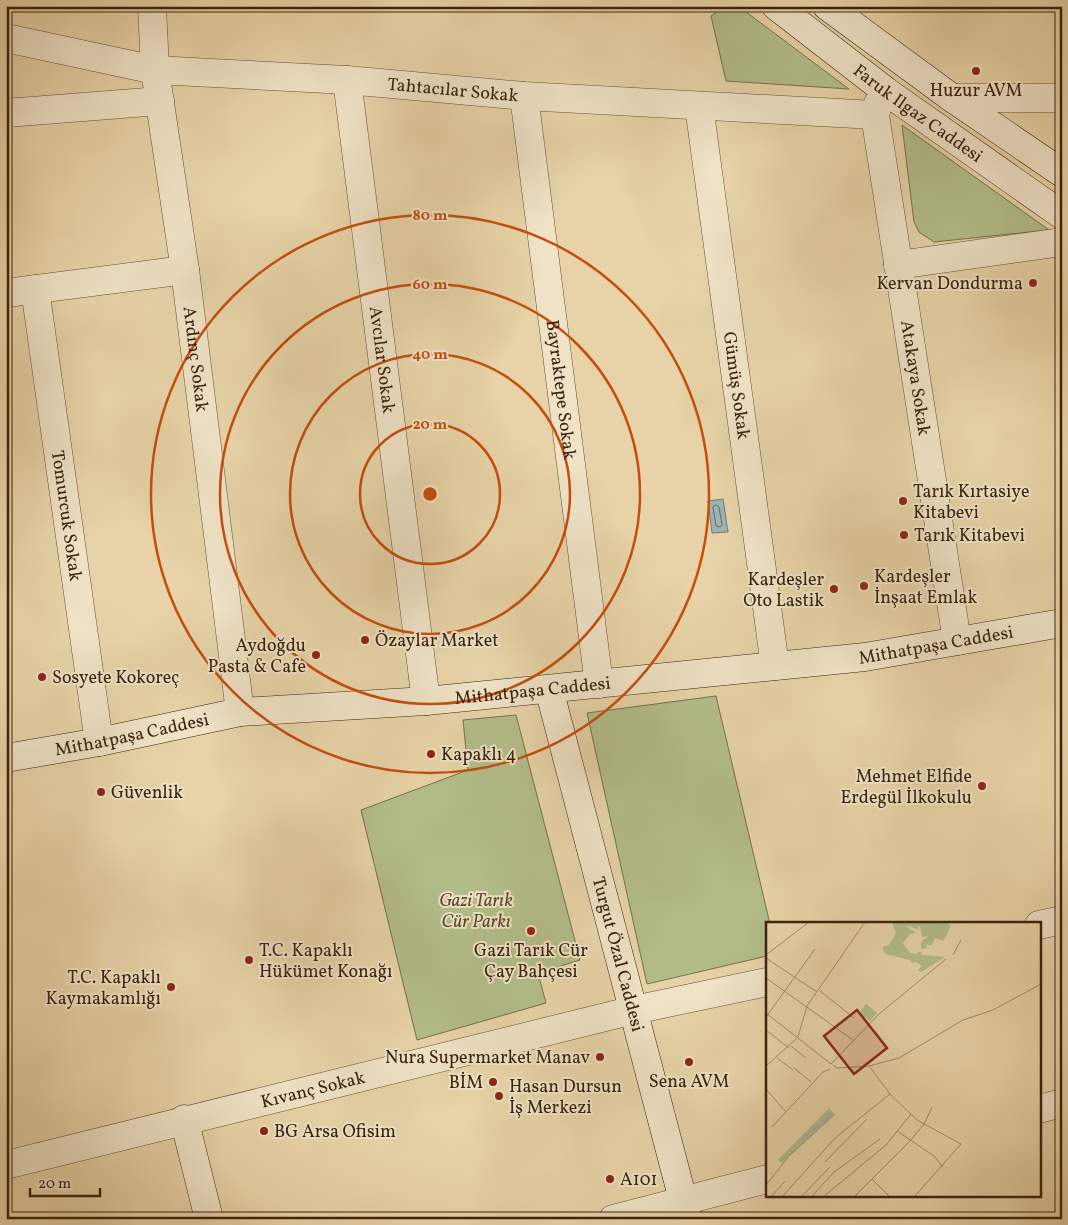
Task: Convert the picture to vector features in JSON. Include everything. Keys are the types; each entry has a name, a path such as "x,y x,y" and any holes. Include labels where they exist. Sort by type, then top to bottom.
{"street":[{"name":"Ardınç Sokak","path":"152,6 155,70 185,270 240,712"},
{"name":"Faruk Ilgaz Caddesi","path":"776,6 888,92 1062,215"},
{"name":"Faruk Ilgaz Caddesi","path":"827,6 952,98 1062,173"},
{"name":"Tahtacılar Sokak","path":"6,38 155,70 346,80 524,96 875,115"},
{"name":"Avcılar Sokak","path":"346,80 426,701"},
{"path":"875,115 878,104 888,92"},
{"name":"Bayraktepe Sokak","path":"524,96 599,684"},
{"path":"952,98 1062,98"},
{"path":"6,113 160,101"},
{"name":"Gümüş Sokak","path":"699,106 775,666"},
{"name":"Atakaya Sokak","path":"875,115 957,642"},
{"path":"898,264 1062,242"},
{"path":"6,293 185,270"},
{"name":"Tomurcuk Sokak","path":"35,289 99,742"},
{"name":"Mithatpaşa Caddesi","path":"6,758 99,742 240,712 426,701 865,657 1062,623"},
{"name":"Turgut Özal Caddesi","path":"549,689 686,1210"},
{"path":"1040,925 1062,920"},
{"name":"Kıvanç Sokak","path":"6,1164 634,1010 766,982"},
{"path":"1040,1109 1062,1103"},
{"path":"184,1119 209,1219"},
{"path":"613,1219 686,1210 766,1179"}],"green space":[{"path":"726,6 738,6 849,89 726,81 711,16"},
{"path":"902,125 1049,230 934,242 919,232 914,222"},
{"path":"716,696 770,922 766,922 766,956 647,984 587,713"},
{"name":"Gazi Tarık Cür Parkı","path":"516,715 580,960 538,973 546,1003 417,1040 361,810 468,770 463,720"}],"water":[{"path":"723,499 728,532 712,533 708,501"}],"place":[{"name":"Huzur AVM","path":"976,71"},
{"name":"Kervan Dondurma","path":"1033,283"},
{"name":"Tarık Kırtasiye Kitabevi","path":"903,501"},
{"name":"Tarık Kitabevi","path":"904,535"},
{"name":"Kardeşler İnşaat Emlak","path":"864,586"},
{"name":"Kardeşler Oto Lastik","path":"834,589"},
{"name":"Özaylar Market","path":"365,640"},
{"name":"Aydoğdu Pasta & Cafe","path":"316,655"},
{"name":"Sosyete Kokoreç","path":"42,677"},
{"name":"Kapaklı 4","path":"431,754"},
{"name":"Mehmet Elfide Erdegül İlkokulu","path":"982,786"},
{"name":"Güvenlik","path":"101,792"},
{"name":"Gazi Tarık Cür Çay Bahçesi","path":"531,931"},
{"name":"T.C. Kapaklı Hükümet Konağı","path":"249,960"},
{"name":"T.C. Kapaklı Kaymakamlığı","path":"171,987"},
{"name":"Nura Supermarket Manav","path":"600,1057"},
{"name":"Sena AVM","path":"689,1062"},
{"name":"BİM","path":"493,1082"},
{"name":"Hasan Dursun İş Merkezi","path":"499,1096"},
{"name":"BG Arsa Ofisim","path":"264,1131"},
{"name":"A101","path":"610,1179"}]}
